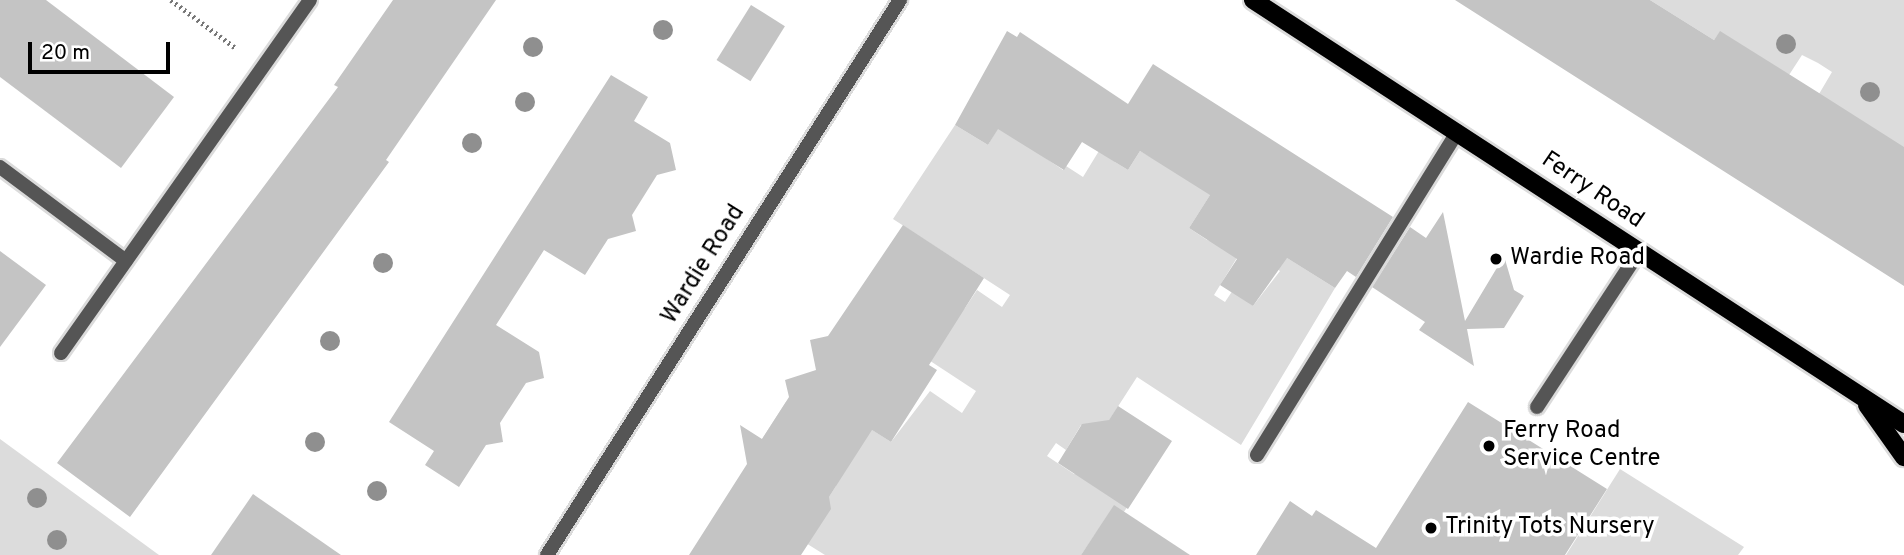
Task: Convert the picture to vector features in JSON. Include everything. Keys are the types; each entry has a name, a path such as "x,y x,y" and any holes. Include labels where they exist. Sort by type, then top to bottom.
{"main road":[{"name":"Ferry Road","path":"1253,0 1458,131 1904,424"},
{"path":"1861,397 1904,457"}],"street":[{"path":"61,353 310,0"},
{"name":"Wardie Road","path":"547,555 900,0"},
{"path":"1257,455 1458,131"},
{"path":"0,167 126,261"},
{"path":"1537,407 1639,251"}],"path":[{"path":"171,0 263,68"}],"shaded area":[{"path":"1650,0 1904,0 1904,148 1819,94 1832,72 1818,63 1802,55 1789,75 1720,32 1714,40"},
{"path":"1116,123 1115,162 1128,170 1140,151 1212,192 1189,228 1207,240 1243,248 1214,295 1225,302 1233,290 1253,306 1280,271 1276,268 1284,256 1335,288 1241,445 1137,377 1099,436 1081,425 1066,450 1056,443 1047,456 1074,474 1152,471 1106,538 1096,533 1081,555 825,555 801,540 836,486 762,439 786,402 839,436 852,417 891,442 930,391 962,413 976,391 909,347 965,308 977,290 1002,307 1010,295 893,219 955,125 988,145 999,126 1063,170 1066,166 1083,177"},
{"path":"0,439 159,555 0,555"},
{"path":"1620,469 1744,547 1738,555 1566,555"}],"building":[{"path":"0,0 46,0 174,97 121,168 0,77"},
{"path":"393,0 496,0 386,160 389,162 130,517 57,463 338,87 334,85"},
{"path":"1455,0 1650,0 1714,40 1720,31 1904,147 1904,286"},
{"path":"751,5 785,26 750,81 717,60"},
{"path":"1007,31 1017,37 1020,32 1128,104 1153,64 1393,217 1356,277 1347,271 1335,288 1287,258 1253,306 1220,285 1237,259 1189,228 1210,195 1140,151 1128,170 1082,142 1064,170 998,129 988,145 955,125"},
{"path":"611,75 648,97 634,121 670,143 676,170 657,175 632,215 636,231 608,239 585,275 544,250 496,325 539,352 544,378 526,383 500,423 503,442 486,445 459,487 425,465 434,451 389,422"},
{"path":"1443,212 1465,321 1504,256 1514,290 1524,296 1504,328 1467,329 1474,366 1419,330 1425,322 1372,287 1410,227 1426,238"},
{"path":"903,225 984,278 929,365 937,370 891,442 872,430 829,497 831,509 801,555 689,555 747,464 740,425 762,439 789,397 785,380 816,370 810,340 828,336"},
{"path":"0,251 46,285 0,347"},
{"name":"Ferry Road Service Centre","path":"1468,402 1607,489 1565,555 1256,555 1290,501 1312,516 1316,510 1376,548"},
{"path":"1118,406 1172,441 1128,509 1058,463 1082,424 1109,420"},
{"path":"253,494 341,555 211,555"},
{"path":"1114,505 1190,555 1081,555"}],"place":[{"name":"Wardie Road","path":"1496,259"},
{"name":"Ferry Road Service Centre","path":"1489,446"},
{"name":"Trinity Tots Nursery","path":"1431,528"}]}
